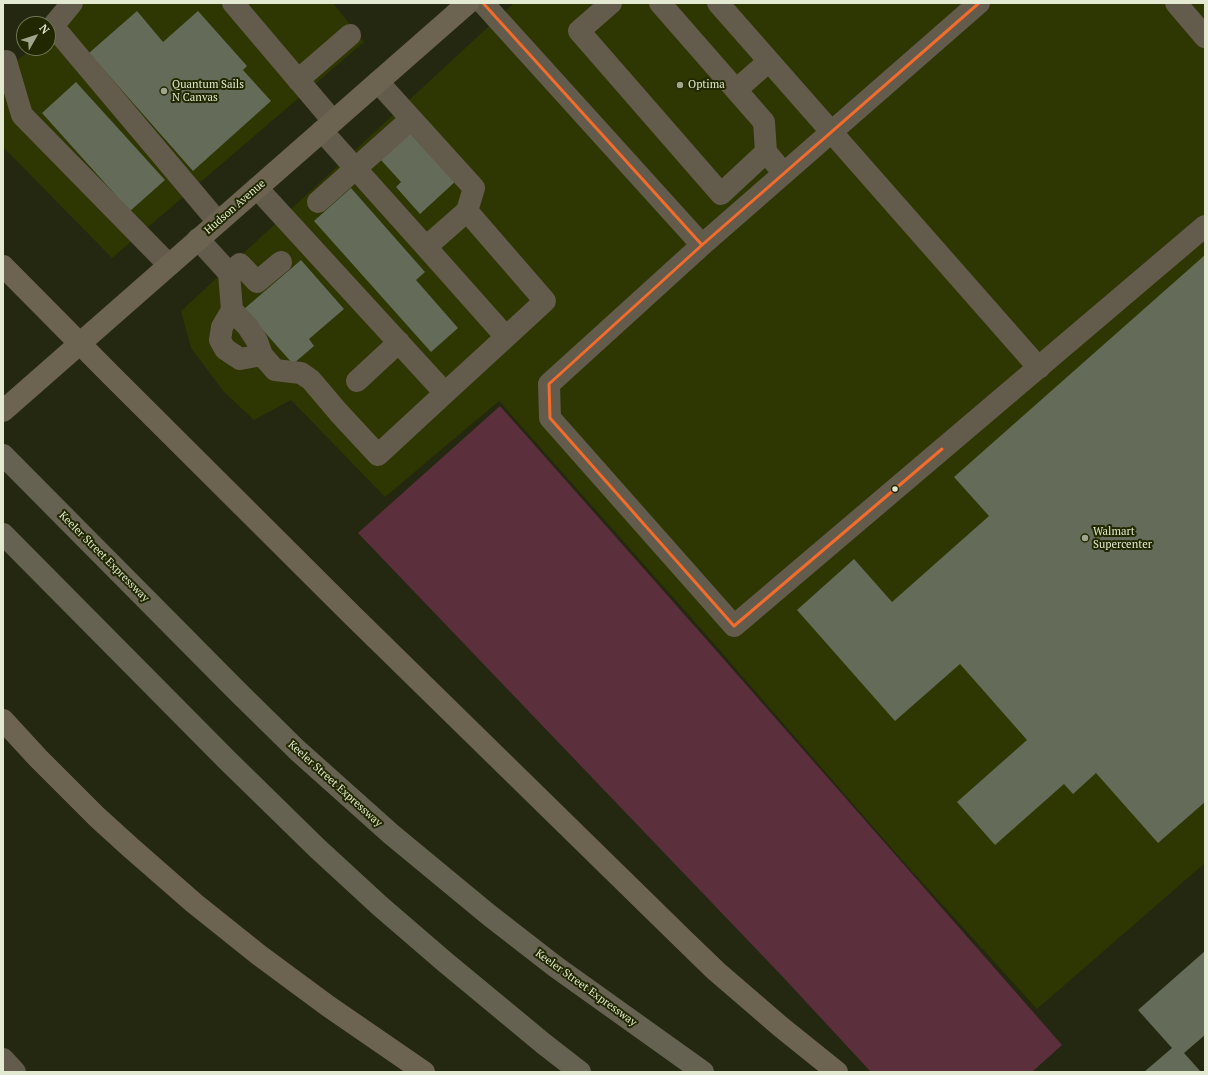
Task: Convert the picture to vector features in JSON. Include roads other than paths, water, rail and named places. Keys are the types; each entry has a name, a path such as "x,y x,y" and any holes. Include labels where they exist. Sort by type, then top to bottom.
{"highway":[{"name":"Keeler Street Expressway","path":"3,455 257,711 318,769 391,834 484,910 551,962 703,1072"},
{"path":"5,536 226,760 317,848 380,906 450,967 580,1072"}],"main road":[{"name":"Hudson Avenue","path":"3,411 468,3"},
{"path":"3,266 364,627 716,971 786,1032 837,1072"},
{"path":"3,720 38,758 97,817 194,903 259,955 328,1006 424,1072"}],"street":[{"path":"72,3 52,26 218,222"},
{"path":"233,3 298,80 356,168 506,337"},
{"path":"482,3 702,245"},
{"path":"611,3 579,31 721,194 766,152"},
{"path":"660,3 764,122 766,152 784,174"},
{"path":"718,3 1039,368"},
{"path":"979,3 702,245 549,384 550,418 734,626 1205,226"},
{"path":"1176,3 1205,37"},
{"path":"298,80 350,35"},
{"path":"6,61 22,115 169,265"},
{"path":"736,90 769,61"},
{"path":"378,82 474,188 467,212 426,247"},
{"path":"318,202 411,119"},
{"path":"257,188 445,393"},
{"path":"232,310 248,327 257,341 262,355 276,370 301,373 311,380 339,414 378,455 545,301 467,212"},
{"path":"198,239 229,273 232,310 222,327 220,340 225,349 240,359 262,355"},
{"path":"229,273 240,264 257,282 281,262"},
{"path":"357,380 399,342"},
{"path":"3,1059 15,1072"}],"place":[{"name":"Optima","path":"680,85"},
{"name":"Quantum Sails N Canvas","path":"164,91"},
{"name":"Walmart Supercenter","path":"1085,538"}]}
